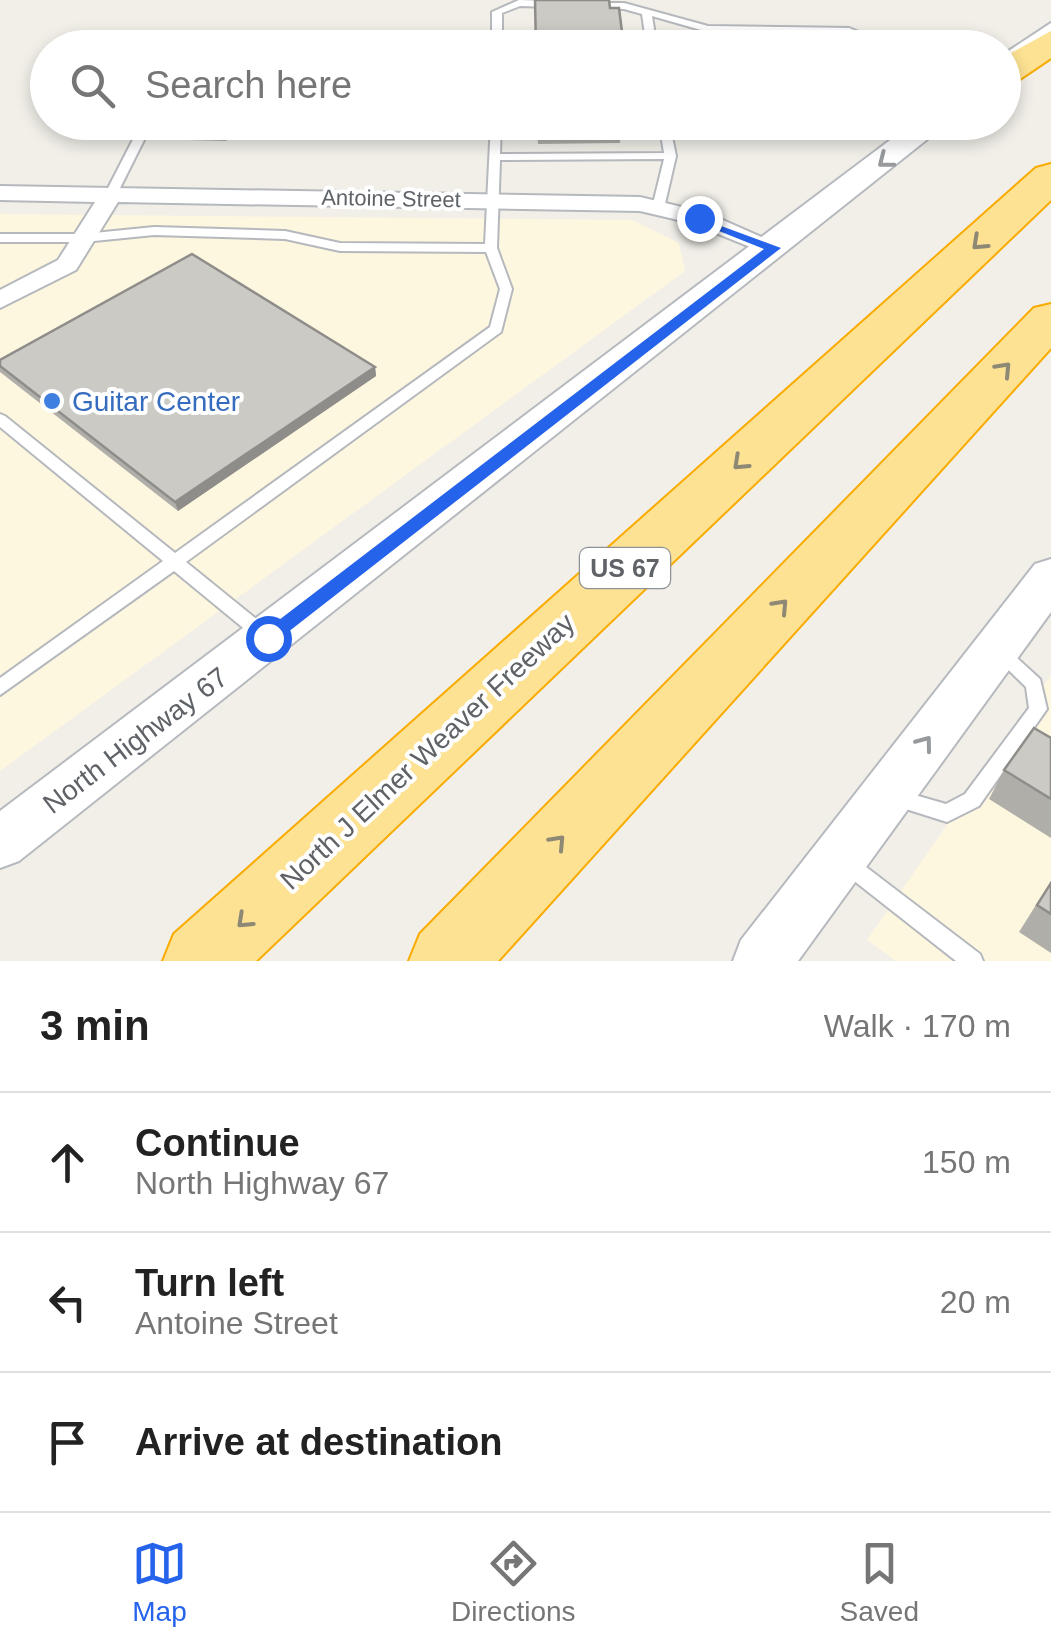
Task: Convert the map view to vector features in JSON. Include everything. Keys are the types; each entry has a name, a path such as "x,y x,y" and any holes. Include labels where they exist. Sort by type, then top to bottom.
{"highway":[{"path":"1021,60 1051,42"},
{"name":"North J Elmer Weaver Freeway","path":"202,961 1051,177"},
{"path":"447,961 1051,318"}],"main road":[{"path":"1021,56 1051,30"},
{"name":"North Highway 67","path":"0,843 911,140"},
{"path":"762,961 1051,577"}],"street":[{"name":"Antoine Street","path":"0,194 596,201 658,208 699,218 774,248"},
{"path":"0,300 67,265 111,194"}],"lane":[{"path":"497,30 497,12 519,2 624,6 708,29 841,30"},
{"path":"646,12 649,30"},
{"path":"111,194 139,140"},
{"path":"0,688 496,329 506,289 491,248 496,140"},
{"path":"658,208 670,156 667,140"},
{"path":"496,156 670,156"},
{"path":"0,238 210,232 285,234 340,247 491,248"},
{"path":"0,420 268,638"},
{"path":"886,795 947,813 972,800 1038,709 1034,684 996,650"},
{"path":"839,857 973,961"}],"shaded area":[{"path":"0,214 632,220 679,243 685,271 0,771"},
{"path":"1051,675 1051,961 896,961 867,940"}],"building":[{"path":"535,0 609,0 610,8 619,8 622,30 536,30"},
{"path":"192,254 375,367 175,502 0,366 0,360"},
{"path":"1034,728 1051,738 1051,799 1004,770"},
{"path":"1051,883 1051,914 1037,905"}],"place":[{"name":"Guitar Center","path":"52,401"}],"route":[{"path":"268,638 774,248 699,218"}]}
